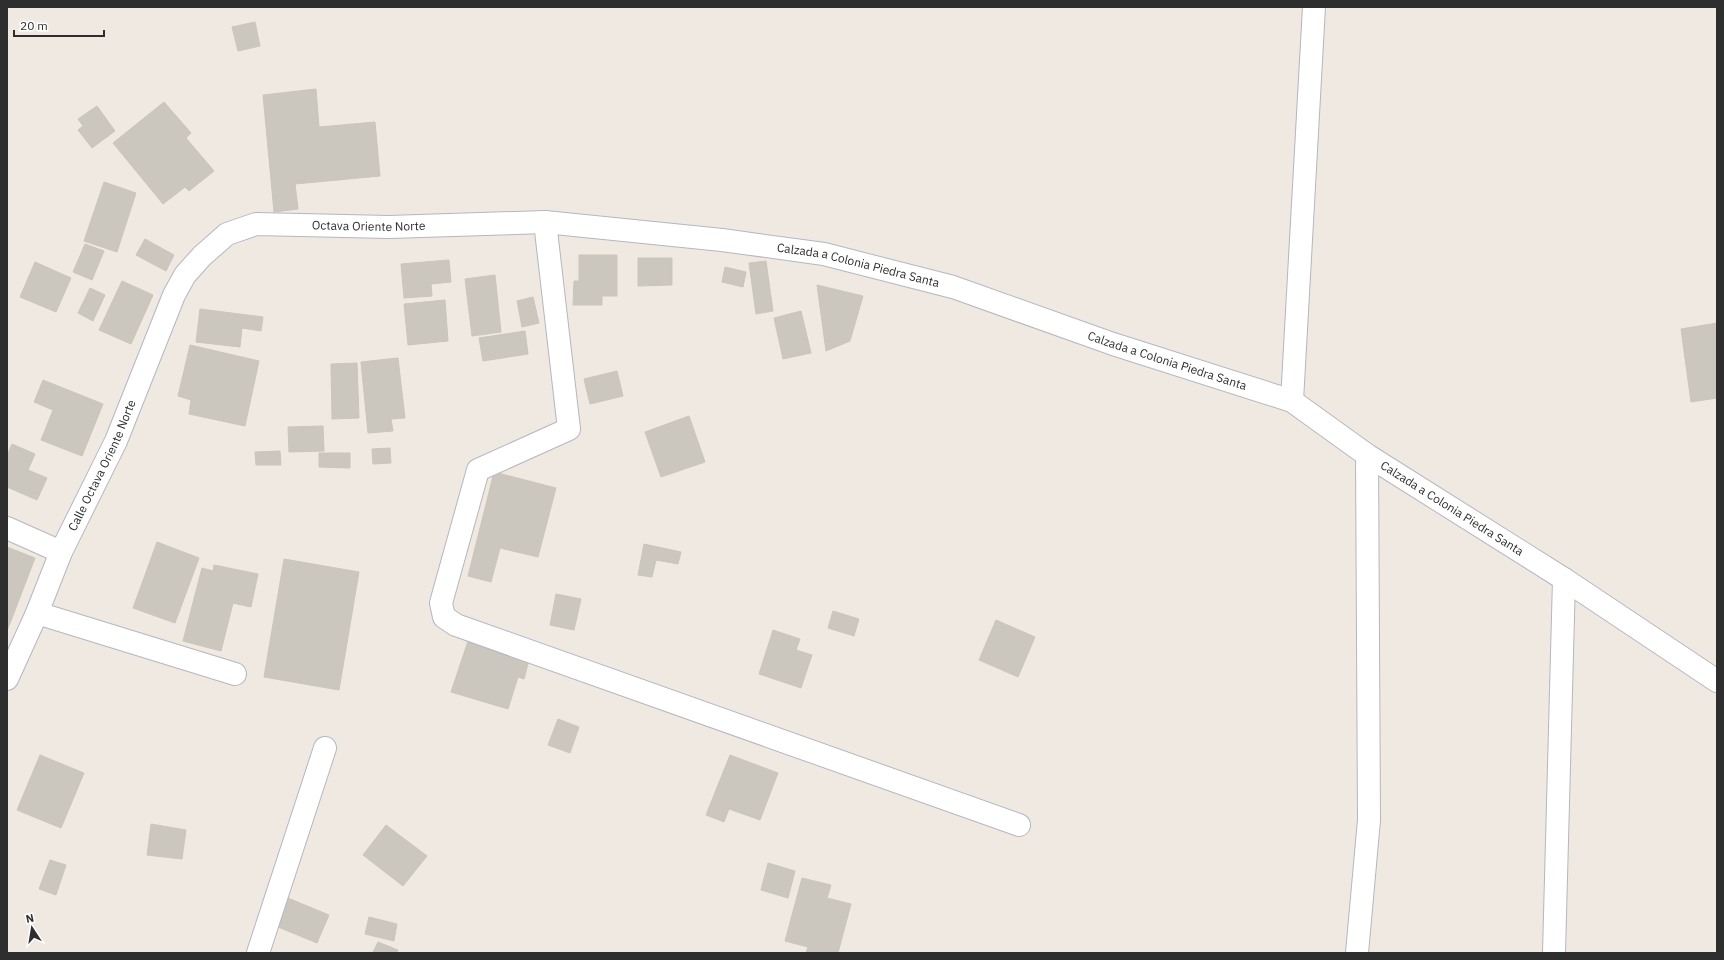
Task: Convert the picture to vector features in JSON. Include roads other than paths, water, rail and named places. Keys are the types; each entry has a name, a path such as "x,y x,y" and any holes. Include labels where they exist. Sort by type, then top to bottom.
{"street":[{"path":"1292,401 1314,7"},
{"path":"545,222 569,429 478,470 442,603 444,617 456,625 1019,825"},
{"name":"Calzada a Colonia Piedra Santa","path":"545,222 722,240 824,254 953,287 1113,344 1292,401 1367,455 1564,579 1717,681"},
{"name":"Octava Oriente Norte","path":"202,256 227,234 256,224 389,227 545,222"},
{"name":"Calle Octava Oriente Norte","path":"7,679 37,613 61,552 116,441 174,295 185,275 202,256"},
{"path":"1357,953 1369,820 1367,455"},
{"path":"7,528 61,552"},
{"path":"1554,953 1564,579"},
{"path":"37,613 235,674"},
{"path":"258,953 325,748"}]}
